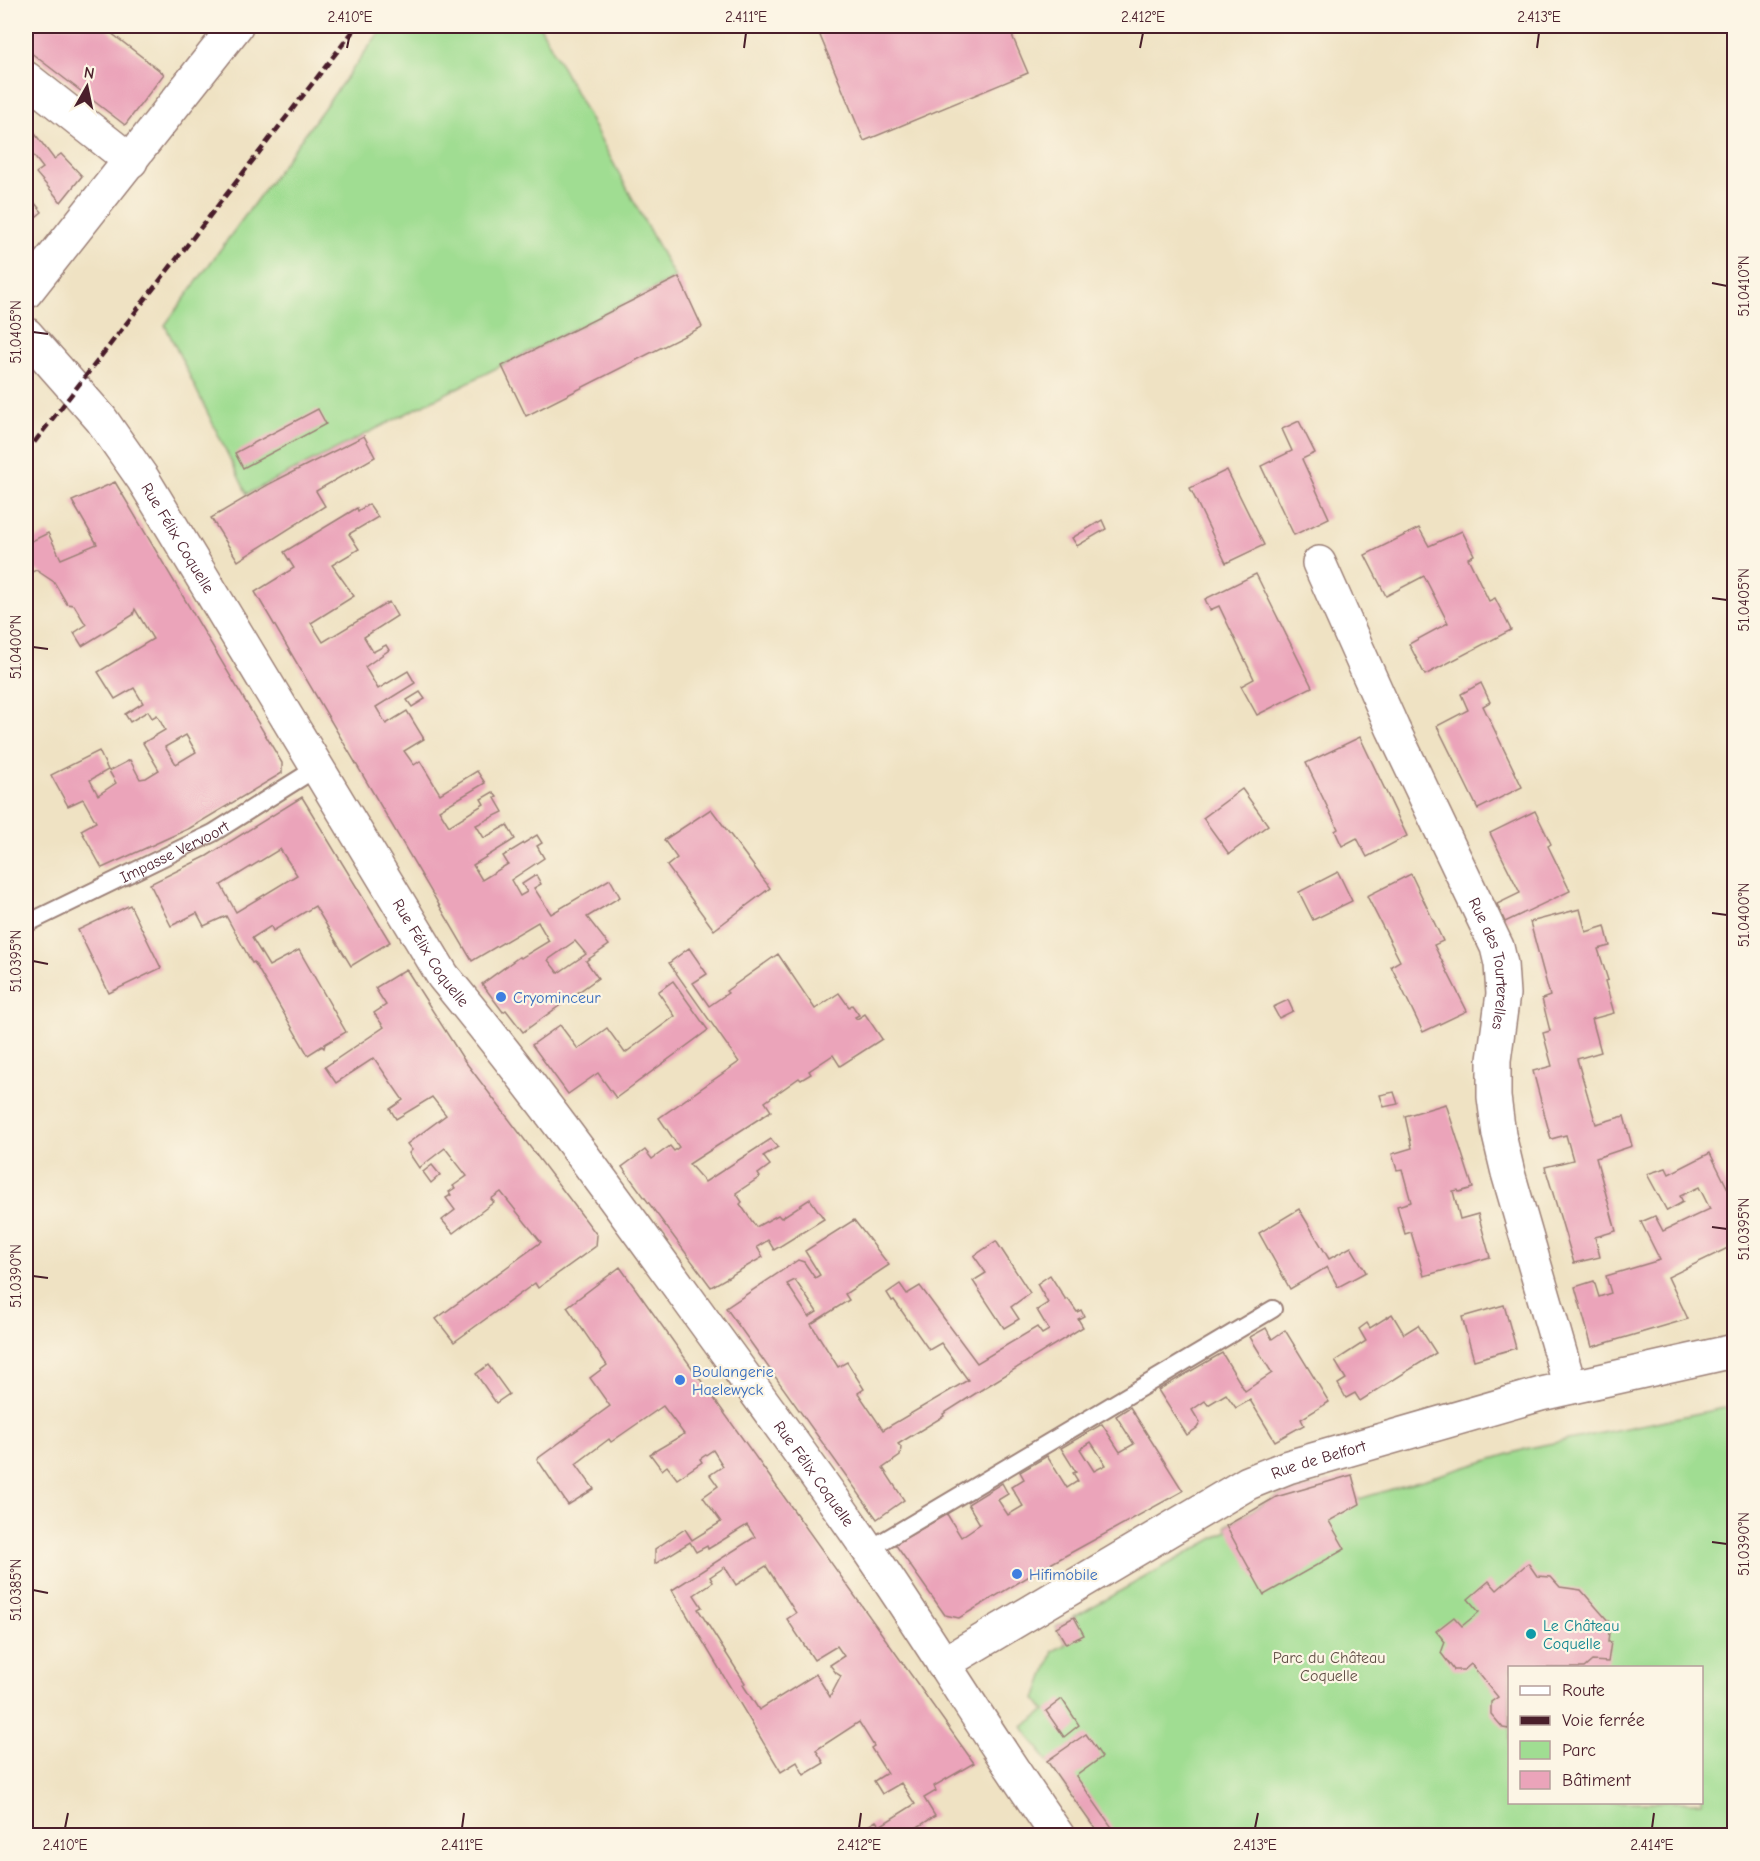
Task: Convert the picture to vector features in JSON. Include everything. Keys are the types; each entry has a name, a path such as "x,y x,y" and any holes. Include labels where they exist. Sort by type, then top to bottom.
{"street":[{"path":"26,292 237,26"},
{"path":"26,78 131,161"},
{"name":"Rue Félix Coquelle","path":"26,336 76,388 117,439 158,502 443,976 600,1179 868,1550 1058,1836"},
{"name":"Rue des Tourterelles","path":"1320,563 1393,729 1497,947 1502,964 1503,994 1494,1060 1494,1097 1498,1136 1570,1387"},
{"name":"Rue de Belfort","path":"943,1664 1258,1479 1314,1459 1513,1401 1734,1351"}],"lane":[{"name":"Impasse Vervoort","path":"26,924 213,833 318,767"},
{"path":"868,1550 1273,1309"}],"green space":[{"path":"384,26 540,26 675,278 247,494 165,325"},
{"name":"Parc du Château Coquelle","path":"1734,1406 1734,1835 1100,1835 1023,1727 1045,1711 1036,1699 1053,1651 1066,1644 1056,1627 1227,1531 1226,1526 1276,1497 1329,1482 1359,1499 1529,1448"}],"building":[{"path":"26,26 102,26 164,74 125,125 26,49"},
{"path":"816,26 1008,26 1028,73 864,141"},
{"path":"26,122 54,159 61,154 82,176 61,202 36,173 43,168 26,146"},
{"path":"30,197 42,212 26,225 26,200"},
{"path":"679,277 702,327 526,416 502,366"},
{"path":"318,409 326,424 243,468 235,453"},
{"path":"1299,421 1315,453 1302,459 1329,518 1294,535 1261,466 1292,451 1282,429"},
{"path":"364,436 375,457 316,491 325,506 238,561 211,518 267,485"},
{"path":"1227,470 1264,545 1226,563 1190,488"},
{"path":"115,482 282,763 282,773 190,828 102,868 81,830 96,822 83,799 68,806 51,775 99,751 108,770 90,780 98,795 116,783 109,771 130,760 140,779 146,778 159,770 143,743 165,730 157,715 152,718 148,711 130,722 125,714 143,703 134,688 115,699 98,672 153,639 135,609 133,615 82,646 74,633 86,625 74,605 67,604 54,582 36,570 26,575 26,537 28,543 48,533 61,559 97,544 72,501","holes":["186,735 196,752 176,764 165,747"]},
{"path":"369,504 378,517 349,534 359,549 332,565 354,596 311,623 323,642 389,602 397,616 364,637 373,652 386,645 389,650 365,667 378,689 408,671 415,683 376,707 386,724 407,711 424,739 404,751 414,765 420,761 440,794 477,771 485,783 439,810 449,826 484,804 481,799 493,792 497,797 495,798 503,812 476,825 484,838 507,825 515,839 473,865 482,880 508,864 503,856 537,835 542,843 537,846 544,858 511,880 520,896 527,892 522,884 536,875 541,884 534,888 551,914 610,879 620,897 587,917 609,945 586,961 598,978 523,1032 506,1010 503,1012 482,984 519,957 521,958 549,941 538,922 472,961 255,592 294,568 284,552 357,508 358,511","holes":["575,941 586,954 558,973 548,960"]},
{"path":"1102,520 1106,529 1077,546 1072,538"},
{"path":"1419,528 1429,546 1462,531 1474,555 1468,558 1489,601 1495,598 1511,630 1425,675 1409,644 1448,623 1424,576 1386,596 1365,555"},
{"path":"1256,574 1312,687 1257,715 1241,686 1254,679 1219,606 1210,610 1205,599"},
{"path":"1481,683 1490,702 1483,706 1522,787 1478,809 1437,726 1468,710 1461,694"},
{"path":"420,692 425,699 412,707 407,700"},
{"path":"1360,737 1407,836 1367,857 1357,838 1342,846 1335,831 1338,829 1306,763"},
{"path":"1242,789 1268,825 1229,854 1203,818"},
{"path":"302,797 390,942 351,966 315,906 273,931 271,926 252,938 269,966 299,950 346,1032 325,1044 324,1048 322,1046 308,1055 226,916 204,926 197,913 171,926 150,884 207,856","holes":["280,849 297,875 236,912 221,885"]},
{"path":"711,809 770,888 714,930 667,866 677,858 664,840"},
{"path":"1535,811 1551,844 1548,846 1570,891 1505,922 1497,904 1520,893 1490,833"},
{"path":"1338,872 1352,901 1313,920 1299,892"},
{"path":"1411,874 1443,941 1434,945 1467,1011 1423,1032 1391,966 1400,961 1367,896"},
{"path":"130,905 161,968 109,993 78,930"},
{"path":"1580,909 1586,932 1605,926 1610,946 1598,949 1608,980 1605,981 1614,1013 1592,1019 1601,1052 1577,1059 1596,1124 1624,1116 1632,1146 1596,1158 1616,1231 1595,1237 1600,1257 1574,1263 1545,1167 1573,1160 1566,1135 1551,1139 1533,1071 1552,1066 1543,1033 1550,1031 1542,999 1550,996 1530,922"},
{"path":"689,948 707,974 693,983 709,1006 778,954 815,1009 839,993 849,1007 852,1005 859,1015 855,1017 857,1019 865,1014 882,1039 840,1066 833,1055 809,1071 811,1074 801,1080 799,1078 765,1102 771,1111 689,1164 705,1182 771,1139 778,1147 763,1156 770,1165 758,1174 760,1177 736,1193 742,1202 740,1204 756,1227 778,1215 781,1218 810,1199 824,1219 774,1250 768,1240 757,1247 763,1257 711,1287 622,1167 645,1150 652,1159 670,1146 674,1151 679,1147 659,1118 739,1062 669,963"},
{"path":"406,969 464,1060 597,1235 596,1246 538,1288 535,1283 454,1342 436,1319 541,1242 501,1192 491,1199 494,1202 453,1233 442,1220 455,1210 446,1198 451,1195 449,1192 455,1188 453,1186 467,1176 445,1148 419,1168 409,1153 412,1150 407,1144 446,1115 432,1097 396,1119 390,1109 403,1100 374,1058 336,1083 325,1067 384,1027 374,1013 386,1005 375,988"},
{"path":"673,981 708,1030 616,1098 598,1073 568,1094 532,1045 560,1025 578,1049 607,1028 625,1053 675,1016 658,992"},
{"path":"1288,1000 1293,1011 1279,1018 1273,1007"},
{"path":"1394,1092 1398,1104 1384,1107 1380,1095"},
{"path":"1446,1104 1473,1188 1459,1192 1458,1190 1453,1191 1460,1219 1478,1214 1490,1257 1424,1276 1411,1232 1405,1234 1397,1206 1411,1202 1402,1169 1397,1170 1392,1154 1412,1148 1405,1116"},
{"path":"1734,1123 1734,1135 1731,1136 1726,1127"},
{"path":"1710,1153 1734,1201 1734,1245 1668,1277 1688,1319 1592,1347 1575,1287 1594,1281 1599,1297 1611,1293 1606,1276 1660,1260 1641,1222 1655,1216 1663,1231 1710,1209 1699,1187 1680,1196 1683,1202 1667,1211 1647,1174 1666,1168 1669,1174"},
{"path":"432,1165 440,1175 431,1183 423,1172"},
{"path":"1299,1209 1329,1259 1351,1247 1366,1272 1338,1287 1327,1267 1290,1289 1259,1233"},
{"path":"854,1220 889,1265 845,1294 849,1300 811,1324 838,1367 847,1362 864,1389 858,1393 883,1430 968,1380 941,1343 929,1350 894,1300 892,1301 887,1293 900,1284 907,1294 920,1286 977,1363 1037,1327 1042,1334 1049,1330 1037,1310 1048,1303 1037,1284 1050,1275 1066,1300 1068,1299 1077,1312 1081,1310 1084,1316 1078,1319 1083,1327 898,1444 901,1447 900,1456 883,1468 904,1500 877,1519 726,1308 798,1260 804,1262 815,1278 820,1275 805,1251","holes":["795,1280 817,1312 809,1317 787,1284"]},
{"path":"996,1241 1030,1293 1011,1307 1019,1319 1004,1328 973,1281 986,1273 974,1256"},
{"path":"620,1267 974,1763 934,1786 936,1791 924,1798 935,1816 916,1828 920,1836 872,1836 866,1827 876,1821 880,1826 915,1804 901,1783 882,1794 874,1781 887,1773 871,1748 874,1746 859,1722 816,1750 824,1763 804,1775 797,1762 781,1772 672,1590 755,1537 747,1525 708,1549 707,1546 696,1552 690,1542 655,1564 655,1549 685,1529 692,1540 721,1522 703,1497 718,1486 710,1475 723,1466 713,1450 700,1459 702,1462 677,1479 667,1466 662,1470 650,1454 684,1434 663,1406 611,1442 609,1439 576,1464 594,1489 568,1505 537,1459 610,1406 590,1378 607,1365 567,1307","holes":["766,1566 796,1613 787,1619 814,1660 837,1646 844,1656 830,1665 841,1676 830,1697 816,1674 759,1710 743,1685 745,1683 698,1609 702,1607 694,1595 713,1582 710,1577 725,1567 736,1585"]},
{"path":"1504,1305 1516,1348 1474,1360 1462,1317"},
{"path":"1392,1314 1404,1334 1418,1325 1436,1353 1360,1401 1355,1393 1346,1398 1338,1384 1346,1379 1335,1361 1366,1341 1359,1329 1367,1323 1370,1328"},
{"path":"1266,1328 1272,1339 1285,1330 1329,1402 1301,1419 1304,1425 1275,1441 1250,1400 1236,1408 1226,1394 1208,1405 1205,1401 1192,1410 1200,1423 1187,1435 1158,1390 1222,1353 1245,1391 1272,1373 1250,1337"},
{"path":"488,1365 509,1394 496,1403 476,1374"},
{"path":"1130,1407 1183,1491 1043,1568 959,1618 945,1615 895,1544 947,1514 961,1537 980,1524 968,1504 1002,1483 1008,1494 998,1500 1008,1515 1023,1506 1011,1487 1024,1479 1020,1472 1047,1456 1067,1488 1078,1481 1073,1473 1076,1472 1061,1448 1102,1424 1120,1452 1134,1444 1116,1416","holes":["1091,1442 1106,1465 1094,1471 1080,1449"]},
{"path":"1352,1475 1360,1504 1329,1521 1345,1549 1264,1595 1226,1526 1276,1497"},
{"path":"1528,1563 1537,1576 1551,1577 1560,1587 1581,1590 1610,1623 1608,1642 1611,1642 1608,1662 1592,1661 1586,1666 1508,1666 1508,1729 1503,1728 1491,1714 1491,1702 1498,1697 1471,1664 1464,1670 1454,1670 1441,1653 1445,1642 1436,1631 1454,1617 1462,1626 1479,1612 1468,1599 1489,1581 1497,1590"},
{"path":"1074,1617 1084,1635 1066,1644 1056,1627"},
{"path":"1062,1699 1079,1725 1064,1737 1046,1711"},
{"path":"1086,1734 1102,1757 1076,1776 1118,1836 1100,1836 1047,1761"}],"railway":[{"path":"26,453 357,26"}],"place":[{"name":"Cryominceur","path":"501,997"},
{"name":"Boulangerie Haelewyck","path":"680,1380"},
{"name":"Hifimobile","path":"1017,1574"},
{"name":"Le Château Coquelle","path":"1531,1634"}]}
